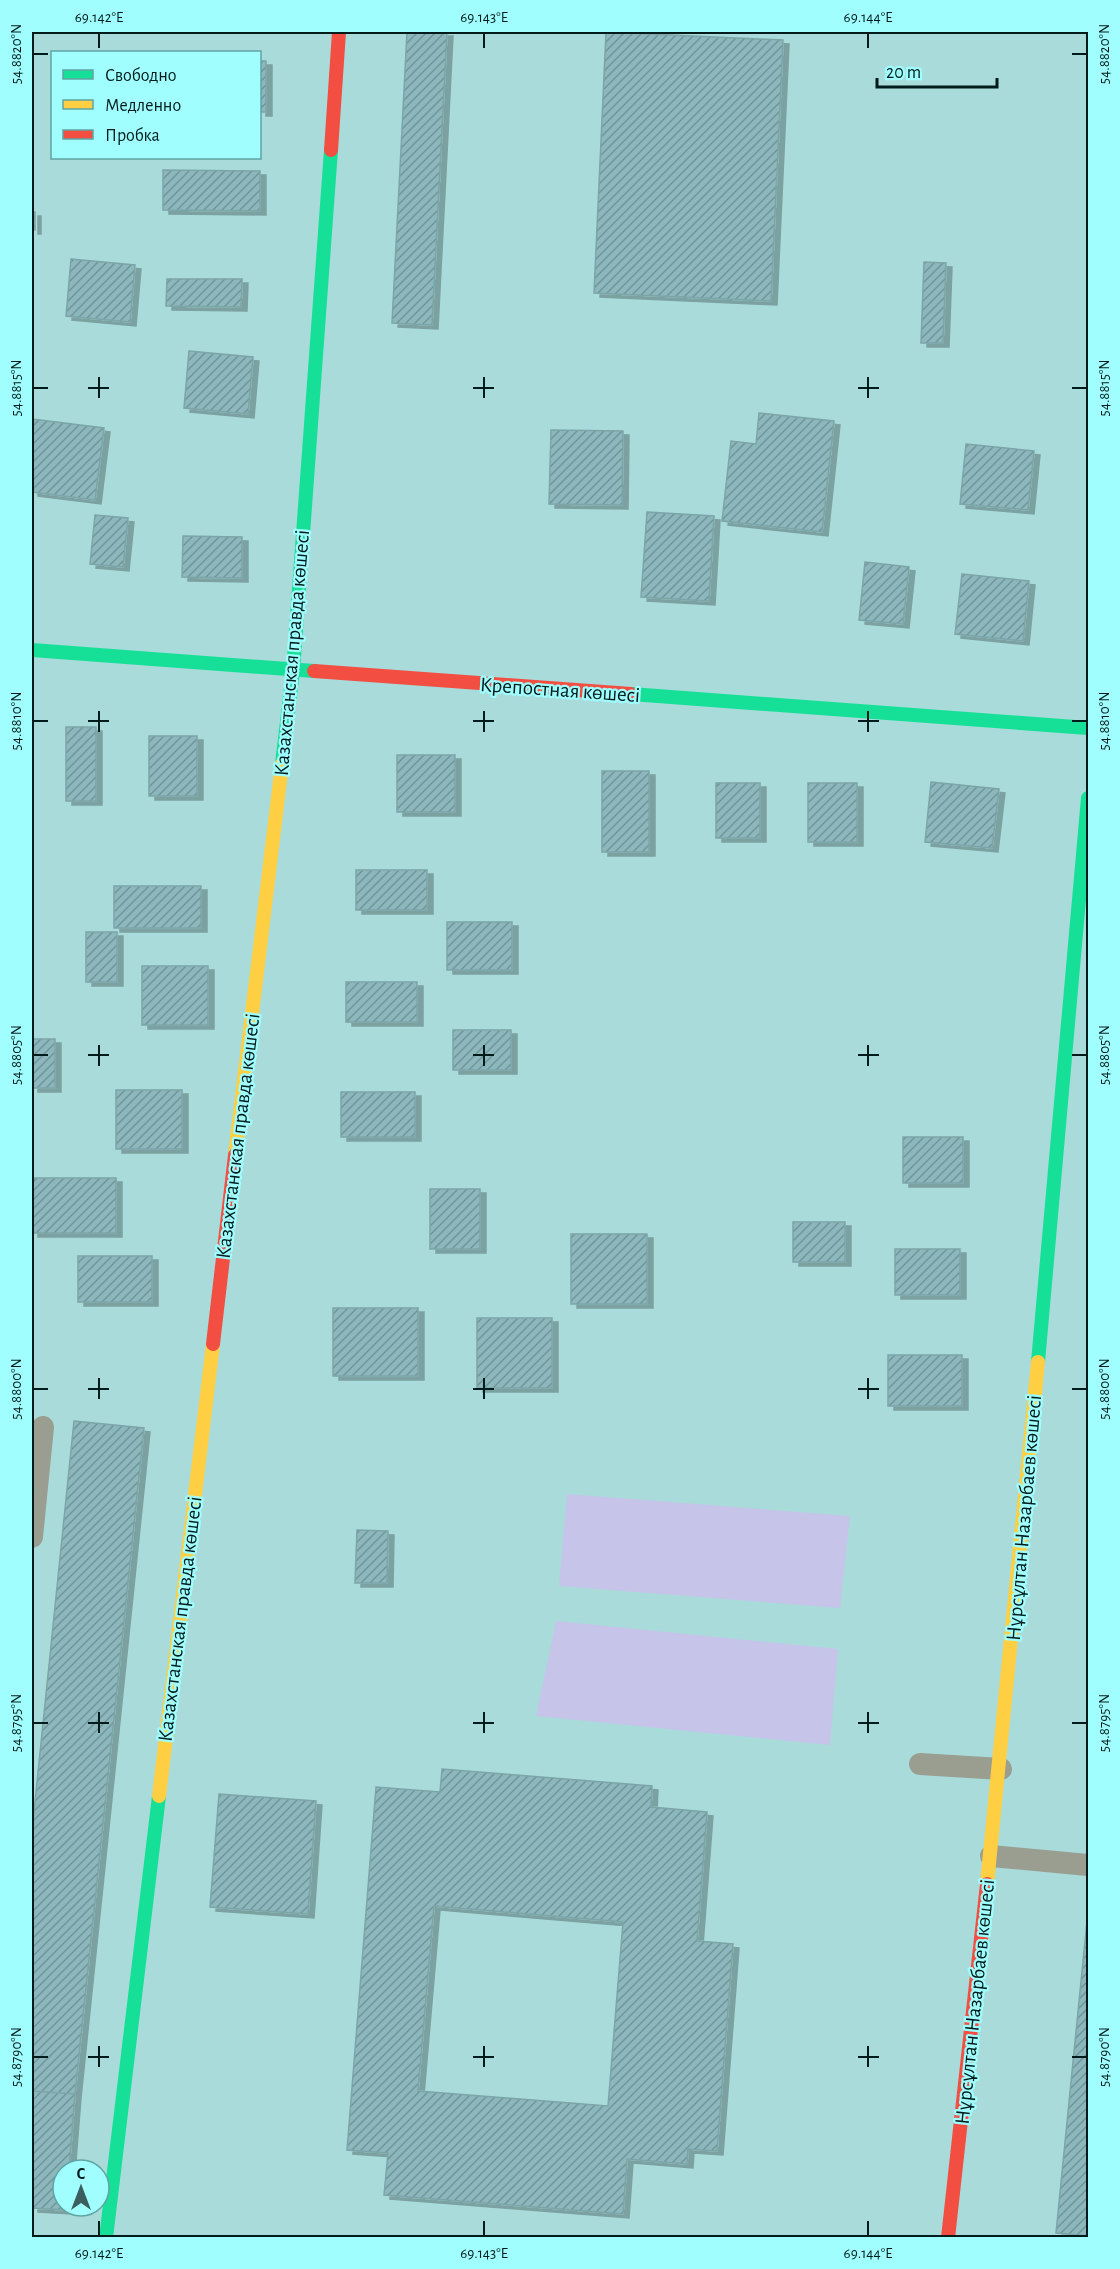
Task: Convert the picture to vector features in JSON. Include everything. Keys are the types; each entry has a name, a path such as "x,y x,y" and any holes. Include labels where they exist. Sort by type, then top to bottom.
{"street":[{"name":"Казахстанская правда көшесі","path":"106,2238 293,671 339,32"},
{"name":"Крепостная көшесі","path":"32,650 1089,728"},
{"name":"Нұрсұлтан Назарбаев көшесі","path":"948,2238 1001,1770 1089,798"}],"lane":[{"path":"32,1537 43,1427"},
{"path":"920,1764 1001,1770"},
{"path":"991,1856 1089,1865"}],"shaded area":[{"path":"567,1494 850,1516 840,1608 559,1586"},
{"path":"556,1621 838,1649 830,1745 536,1716"}],"building":[{"path":"407,32 447,32 432,325 392,323"},
{"path":"606,32 783,40 771,301 594,293"},
{"path":"261,61 266,61 266,112 261,112"},
{"path":"163,170 260,171 260,211 163,210"},
{"path":"32,212 35,212 35,230 32,230"},
{"path":"71,259 135,265 130,322 66,316"},
{"path":"924,262 946,263 943,343 921,343"},
{"path":"167,279 242,279 241,307 166,306"},
{"path":"189,351 253,357 248,414 184,408"},
{"path":"759,413 834,421 822,532 722,521 731,441 756,444"},
{"path":"32,419 104,428 95,500 32,492"},
{"path":"551,430 623,431 622,505 549,504"},
{"path":"966,444 1034,451 1028,510 960,504"},
{"path":"647,512 714,516 709,601 641,597"},
{"path":"95,515 128,518 123,567 90,564"},
{"path":"183,536 242,537 242,578 182,577"},
{"path":"865,562 909,567 903,624 859,620"},
{"path":"962,574 1029,581 1023,641 955,634"},
{"path":"66,727 96,727 96,801 66,801"},
{"path":"149,736 197,736 197,796 149,796"},
{"path":"397,755 455,755 455,812 397,812"},
{"path":"602,771 649,771 649,852 602,852"},
{"path":"931,782 999,789 992,848 925,842"},
{"path":"716,783 760,783 760,838 716,838"},
{"path":"808,783 857,783 857,842 808,842"},
{"path":"356,870 427,870 427,910 356,910"},
{"path":"114,886 201,886 201,928 114,928"},
{"path":"447,922 512,922 512,970 447,970"},
{"path":"86,932 117,932 117,982 86,982"},
{"path":"142,966 208,966 208,1025 142,1025"},
{"path":"346,982 417,982 417,1022 346,1022"},
{"path":"453,1030 511,1030 511,1070 453,1070"},
{"path":"32,1039 55,1039 55,1088 32,1088"},
{"path":"116,1090 182,1090 182,1149 116,1149"},
{"path":"341,1092 415,1092 415,1137 341,1137"},
{"path":"903,1137 963,1137 963,1183 903,1183"},
{"path":"32,1178 116,1178 116,1233 32,1233"},
{"path":"430,1189 480,1189 480,1249 430,1249"},
{"path":"793,1222 845,1222 845,1262 793,1262"},
{"path":"571,1234 647,1234 647,1304 571,1304"},
{"path":"895,1249 960,1249 960,1295 895,1295"},
{"path":"78,1256 152,1256 152,1302 78,1302"},
{"path":"333,1308 418,1308 418,1376 333,1376"},
{"path":"477,1318 552,1318 552,1388 477,1388"},
{"path":"888,1355 962,1355 962,1406 888,1406"},
{"path":"74,1421 144,1428 75,2094 32,2091 32,1831"},
{"path":"357,1530 388,1531 387,1583 355,1583"},
{"path":"442,1769 652,1786 651,1807 707,1812 697,1941 733,1944 717,2151 688,2149 687,2164 627,2159 623,2214 384,2195 388,2153 347,2150 376,1787 440,1792","holes":["434,1906 623,1922 608,2106 418,2091"]},
{"path":"219,1794 316,1801 308,1914 210,1907"},
{"path":"1088,1911 1088,2236 1056,2233"},
{"path":"32,2091 75,2094 70,2158 51,2158 51,2209 32,2208"}],"traffic: fast":[{"path":"282,764 293,671 331,150"},
{"path":"32,650 314,671"},
{"path":"631,694 1088,728"},
{"path":"1038,1362 1088,798"},
{"path":"106,2238 159,1796"}],"traffic: slow":[{"path":"235,1155 282,764"},
{"path":"159,1796 213,1344"},
{"path":"987,1884 1038,1362"}],"traffic: jam":[{"path":"331,150 339,32"},
{"path":"314,671 631,694"},
{"path":"213,1344 235,1155"},
{"path":"948,2238 987,1884"}]}
